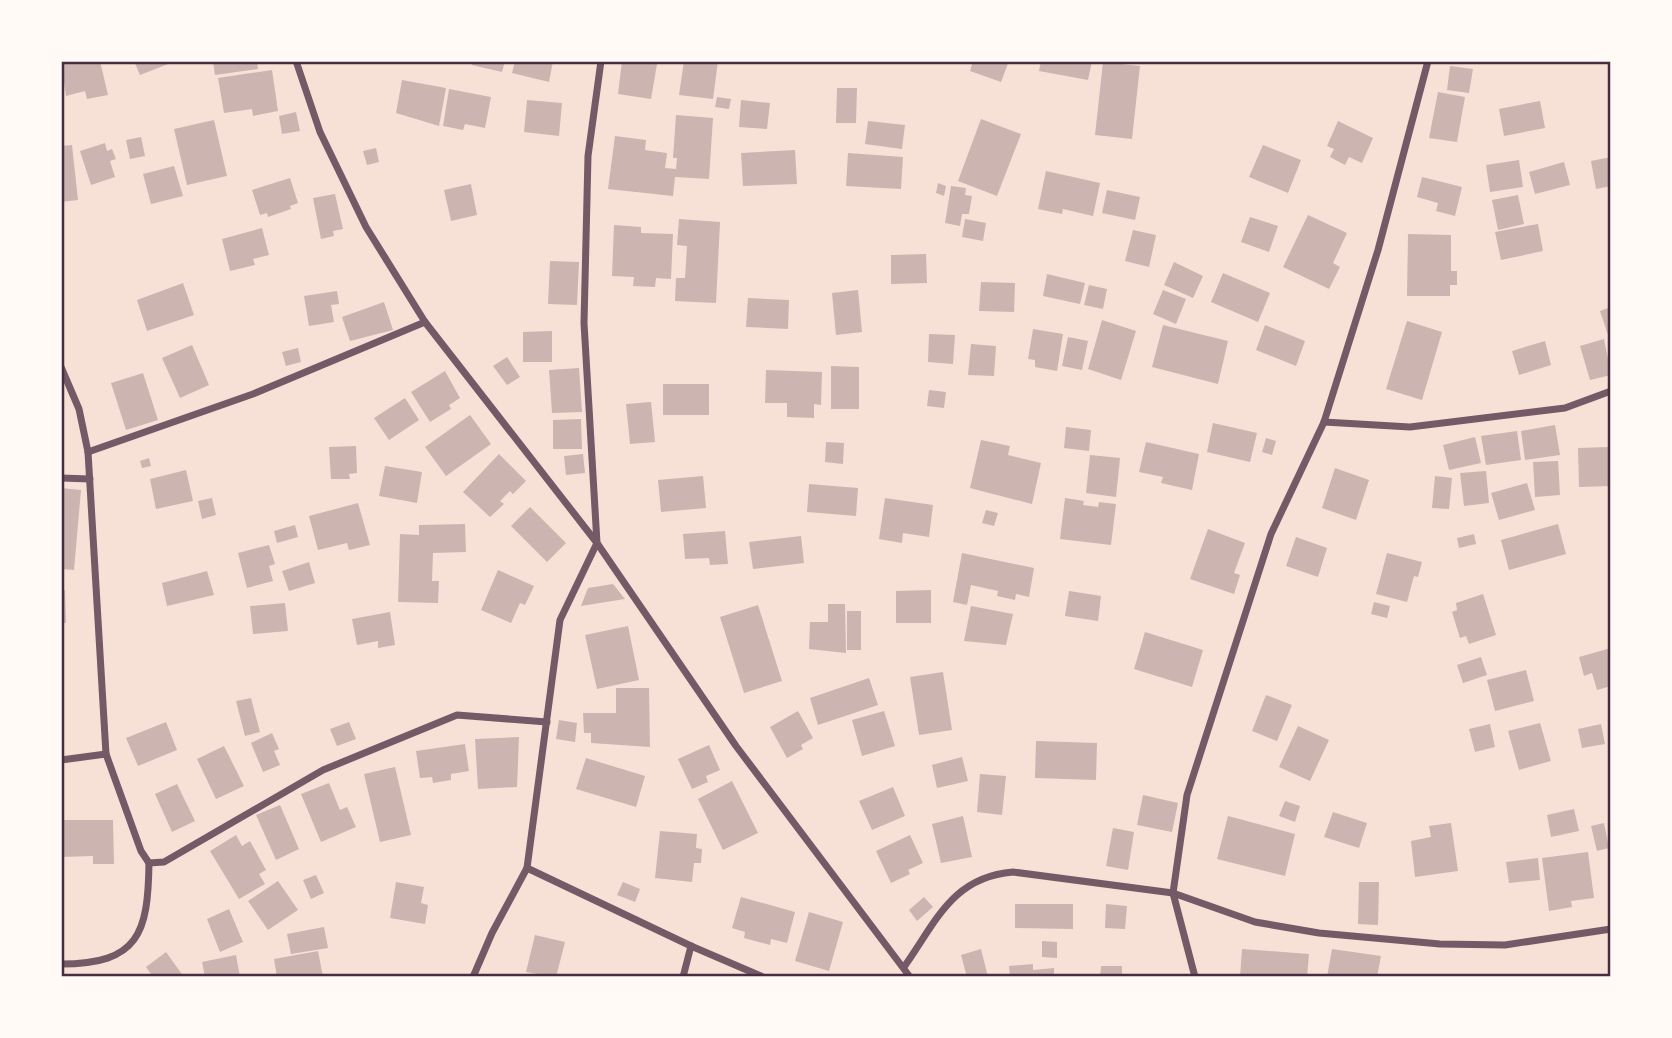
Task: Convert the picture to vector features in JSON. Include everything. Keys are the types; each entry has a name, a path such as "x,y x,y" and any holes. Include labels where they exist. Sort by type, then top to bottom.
{"street":[{"path":"296,61 320,132 366,227 425,322 597,543 736,747 910,977"},
{"path":"473,977 492,933 527,868 560,620 597,543 584,323 588,156 601,61"},
{"path":"1195,977 1173,893 1187,794 1270,534 1324,422 1378,250 1428,61"},
{"path":"88,452 253,394 425,322"},
{"path":"61,367 79,409 88,452 106,754 141,851 149,863 148,909 138,935 119,954 93,964 61,964"},
{"path":"1324,422 1410,427 1565,408 1611,391"},
{"path":"61,478 90,479"},
{"path":"149,863 164,862 323,770 457,715 547,722"},
{"path":"61,760 106,754"},
{"path":"527,868 763,977"},
{"path":"904,967 951,900 967,884 989,874 1013,872 1173,893 1255,922 1319,933 1440,944 1505,945 1611,929"},
{"path":"683,977 691,946"}],"building":[{"path":"100,61 108,95 87,99 85,91 66,96 61,62"},
{"path":"134,61 176,61 140,75"},
{"path":"213,61 257,61 258,69 215,75"},
{"path":"473,61 505,61 502,72 472,65"},
{"path":"515,61 553,61 549,82 512,73"},
{"path":"622,61 657,64 651,99 618,94"},
{"path":"684,61 718,61 713,99 679,95"},
{"path":"973,61 1009,61 1001,82 970,71"},
{"path":"1041,61 1092,61 1088,80 1039,71"},
{"path":"1103,62 1140,66 1132,139 1095,135"},
{"path":"1450,66 1473,69 1469,93 1447,90"},
{"path":"272,70 278,111 253,116 252,109 224,113 218,78"},
{"path":"402,80 446,88 439,126 396,113"},
{"path":"837,88 857,88 856,123 836,123"},
{"path":"449,89 491,97 485,128 465,124 463,130 443,126"},
{"path":"1438,92 1465,97 1457,142 1429,138"},
{"path":"717,97 731,99 729,109 715,107"},
{"path":"527,100 562,103 559,136 524,132"},
{"path":"741,100 770,103 767,129 739,127"},
{"path":"1540,101 1545,128 1504,136 1499,109"},
{"path":"296,112 300,131 282,134 279,116"},
{"path":"676,115 713,118 709,179 675,177 673,196 608,189 615,136 646,140 645,150 667,153 665,168 676,169 677,158 673,158"},
{"path":"981,119 1021,134 997,196 958,181"},
{"path":"214,120 227,176 187,185 174,129"},
{"path":"868,121 905,125 902,149 865,144"},
{"path":"1338,121 1373,138 1362,163 1349,157 1345,165 1330,157 1334,149 1327,146"},
{"path":"141,137 145,156 130,159 126,140"},
{"path":"105,143 107,151 112,149 116,159 110,161 115,177 91,185 80,151"},
{"path":"72,145 78,200 61,202 61,146"},
{"path":"1263,145 1301,160 1288,193 1249,177"},
{"path":"376,148 379,162 367,165 363,151"},
{"path":"795,150 797,184 743,186 741,153"},
{"path":"848,153 903,157 901,189 846,186"},
{"path":"1611,157 1611,186 1596,189 1591,161"},
{"path":"1519,160 1523,187 1490,192 1486,165"},
{"path":"1564,162 1570,185 1535,194 1529,172"},
{"path":"174,166 183,196 151,204 143,174"},
{"path":"1046,171 1100,183 1093,216 1063,209 1062,214 1038,209"},
{"path":"1422,177 1462,187 1455,216 1436,211 1438,203 1417,197"},
{"path":"290,178 298,203 290,206 291,209 268,217 267,213 260,215 252,190"},
{"path":"938,183 946,186 944,196 936,193"},
{"path":"471,184 477,215 451,221 444,190"},
{"path":"951,186 966,188 965,195 972,196 969,214 962,214 960,226 945,223"},
{"path":"1107,190 1140,197 1135,220 1102,213"},
{"path":"335,194 343,229 333,231 334,236 321,239 313,198"},
{"path":"1518,195 1524,224 1498,230 1492,200"},
{"path":"1308,215 1347,233 1333,263 1340,267 1329,289 1283,267"},
{"path":"1250,217 1278,226 1269,252 1241,242"},
{"path":"679,219 720,222 716,303 675,301 676,278 685,278 687,246 677,245"},
{"path":"965,219 986,223 983,241 962,237"},
{"path":"1538,224 1543,251 1501,260 1495,232"},
{"path":"614,225 641,227 641,233 673,234 671,279 656,278 655,287 633,286 634,277 612,276"},
{"path":"262,228 269,255 253,259 255,265 230,271 222,239"},
{"path":"1133,230 1156,235 1149,267 1125,261"},
{"path":"1408,234 1451,235 1451,271 1457,271 1457,285 1450,285 1450,296 1407,296"},
{"path":"926,254 927,283 891,284 891,255"},
{"path":"550,261 579,262 577,305 548,304"},
{"path":"1174,262 1203,276 1193,298 1164,285"},
{"path":"1223,273 1270,293 1258,322 1211,302"},
{"path":"1047,274 1085,283 1080,304 1043,296"},
{"path":"981,282 1015,283 1014,312 979,311"},
{"path":"183,283 194,315 147,331 137,300"},
{"path":"1089,285 1107,289 1103,309 1084,305"},
{"path":"858,290 862,332 836,335 832,293"},
{"path":"1163,290 1186,299 1176,324 1153,314"},
{"path":"337,291 339,304 331,305 334,322 309,326 304,296"},
{"path":"748,298 789,300 788,329 746,327"},
{"path":"384,302 393,330 350,341 342,317"},
{"path":"1611,307 1611,340 1610,341 1600,311"},
{"path":"1102,320 1136,331 1121,380 1088,369"},
{"path":"1407,321 1442,332 1422,400 1386,389"},
{"path":"1163,325 1228,341 1218,384 1152,367"},
{"path":"1265,325 1305,341 1296,366 1256,350"},
{"path":"1033,329 1063,334 1057,371 1035,367 1035,360 1028,359"},
{"path":"552,331 552,362 523,362 523,332"},
{"path":"929,334 955,335 953,364 928,362"},
{"path":"1068,337 1088,341 1082,370 1062,366"},
{"path":"1604,339 1611,375 1590,380 1580,346"},
{"path":"1545,341 1551,365 1519,375 1512,351"},
{"path":"971,344 996,346 994,376 968,375"},
{"path":"192,345 209,385 180,398 162,358"},
{"path":"298,348 301,362 286,366 282,352"},
{"path":"507,357 520,377 507,385 493,366"},
{"path":"831,366 859,367 859,409 831,409"},
{"path":"579,368 582,412 552,413 549,370"},
{"path":"766,370 822,372 821,405 814,404 814,418 787,417 787,403 765,403"},
{"path":"445,371 460,398 449,405 451,409 430,422 411,392"},
{"path":"143,373 158,420 126,430 111,383"},
{"path":"663,384 709,384 709,415 663,415"},
{"path":"929,390 946,392 944,408 927,406"},
{"path":"405,398 419,420 389,440 374,418"},
{"path":"651,402 655,442 630,444 626,404"},
{"path":"470,415 491,444 446,476 425,447"},
{"path":"581,419 582,449 553,449 553,420"},
{"path":"1213,423 1257,433 1250,462 1207,452"},
{"path":"1555,425 1560,455 1525,460 1521,431"},
{"path":"1066,427 1091,430 1089,451 1064,448"},
{"path":"1517,431 1521,460 1486,465 1481,436"},
{"path":"1475,437 1481,463 1449,470 1443,445"},
{"path":"1266,438 1276,441 1272,455 1262,452"},
{"path":"981,440 1010,446 1008,455 1041,463 1032,504 970,488"},
{"path":"826,442 844,443 843,464 825,462"},
{"path":"1146,442 1199,454 1192,490 1161,483 1163,477 1139,472"},
{"path":"356,446 357,473 349,474 350,479 331,479 329,447"},
{"path":"1609,447 1611,486 1579,487 1578,448"},
{"path":"499,454 526,481 513,494 510,491 500,501 504,504 490,517 463,492"},
{"path":"583,454 585,473 566,475 564,456"},
{"path":"1090,455 1120,458 1116,497 1086,493"},
{"path":"149,458 151,466 142,468 140,461"},
{"path":"1558,461 1560,495 1535,497 1533,462"},
{"path":"385,466 422,472 417,503 379,496"},
{"path":"1335,468 1369,480 1356,520 1322,508"},
{"path":"186,470 193,501 156,509 150,479"},
{"path":"1486,471 1489,503 1464,506 1460,473"},
{"path":"703,476 706,508 661,512 658,480"},
{"path":"1435,476 1452,478 1449,509 1432,508"},
{"path":"1527,483 1535,510 1499,520 1491,493"},
{"path":"809,484 858,488 856,516 807,512"},
{"path":"61,488 81,490 74,570 61,569"},
{"path":"212,498 216,515 202,519 198,501"},
{"path":"885,498 933,505 929,537 903,533 902,543 879,539"},
{"path":"1065,498 1084,501 1083,505 1098,507 1099,502 1116,504 1111,545 1060,539"},
{"path":"358,503 370,545 349,550 347,543 318,550 309,516"},
{"path":"530,507 566,543 547,562 511,526"},
{"path":"986,510 998,513 994,526 982,523"},
{"path":"465,524 466,552 433,553 432,581 439,581 438,603 398,602 400,534 419,535 419,525"},
{"path":"1558,524 1566,554 1509,570 1501,540"},
{"path":"295,525 298,537 277,543 274,531"},
{"path":"1208,529 1245,543 1234,573 1240,575 1234,594 1190,579"},
{"path":"725,531 728,564 710,565 709,558 685,559 683,534"},
{"path":"1474,534 1476,544 1459,548 1457,538"},
{"path":"801,536 804,563 753,569 749,542"},
{"path":"1296,537 1327,548 1318,577 1286,566"},
{"path":"269,545 275,564 269,566 273,581 247,588 238,553"},
{"path":"962,553 1034,568 1029,597 1016,594 1015,600 997,596 998,591 971,585 967,605 953,602"},
{"path":"1387,553 1422,562 1418,577 1414,576 1407,602 1376,594"},
{"path":"309,562 315,583 289,591 282,571"},
{"path":"498,570 534,586 525,605 520,603 511,623 481,610"},
{"path":"207,571 214,595 167,606 162,583"},
{"path":"613,584 625,599 581,606 588,588"},
{"path":"65,590 66,623 61,623 61,591"},
{"path":"931,590 931,623 896,623 896,591"},
{"path":"1069,591 1101,596 1098,621 1065,616"},
{"path":"1483,594 1496,635 1469,644 1466,636 1460,638 1452,612 1457,610 1456,603"},
{"path":"1374,602 1390,606 1387,618 1371,614"},
{"path":"285,603 288,631 253,634 250,606"},
{"path":"828,604 845,604 846,653 809,649 810,622 828,622"},
{"path":"758,605 782,681 744,693 720,617"},
{"path":"971,606 1013,614 1006,645 964,641"},
{"path":"847,611 861,611 861,650 847,650"},
{"path":"390,612 395,645 378,648 378,641 357,645 352,619"},
{"path":"628,626 639,680 597,689 585,635"},
{"path":"1145,632 1203,650 1192,687 1134,669"},
{"path":"1611,648 1611,686 1597,690 1592,673 1584,676 1579,657"},
{"path":"1481,657 1487,675 1463,683 1457,665"},
{"path":"1526,670 1534,701 1495,711 1487,680"},
{"path":"943,672 952,730 919,735 910,677"},
{"path":"869,678 878,705 818,725 810,698"},
{"path":"616,688 649,688 650,747 591,743 591,733 584,733 583,713 616,713"},
{"path":"1266,695 1292,705 1277,741 1252,731"},
{"path":"251,698 260,732 245,736 236,701"},
{"path":"798,711 813,738 801,745 803,749 787,758 770,727"},
{"path":"884,711 895,746 862,756 852,720"},
{"path":"559,720 577,723 575,742 556,739"},
{"path":"166,722 177,750 138,766 126,738"},
{"path":"349,722 356,739 337,746 330,729"},
{"path":"1540,723 1551,761 1519,770 1508,731"},
{"path":"1490,724 1495,747 1475,752 1469,729"},
{"path":"1601,724 1605,744 1582,748 1578,729"},
{"path":"1298,726 1329,740 1310,781 1279,767"},
{"path":"272,733 279,749 274,751 280,765 263,772 251,743"},
{"path":"519,737 517,787 478,789 475,739"},
{"path":"1036,741 1097,743 1096,780 1035,778"},
{"path":"465,744 469,771 451,774 451,780 433,783 432,777 420,778 416,751"},
{"path":"709,745 720,770 706,776 708,782 692,789 678,759"},
{"path":"224,746 244,786 216,799 197,759"},
{"path":"962,757 968,781 937,788 932,765"},
{"path":"586,758 645,776 636,807 576,789"},
{"path":"395,767 411,835 380,842 364,774"},
{"path":"980,774 1006,776 1002,815 977,812"},
{"path":"732,781 758,833 723,850 698,799"},
{"path":"329,783 340,810 347,807 356,827 321,842 301,794"},
{"path":"177,784 195,821 172,832 155,794"},
{"path":"893,787 905,816 872,830 859,801"},
{"path":"1143,795 1178,803 1172,832 1137,825"},
{"path":"1285,801 1300,806 1295,822 1279,816"},
{"path":"280,805 299,849 276,860 256,815"},
{"path":"1574,809 1579,831 1551,837 1547,815"},
{"path":"1333,812 1367,823 1359,848 1324,837"},
{"path":"963,816 972,857 941,863 932,824"},
{"path":"1228,816 1295,834 1285,876 1217,859"},
{"path":"61,820 113,820 114,864 93,864 93,856 61,857"},
{"path":"1451,823 1458,871 1415,877 1411,841 1431,837 1429,826"},
{"path":"1604,823 1609,848 1597,851 1591,826"},
{"path":"1113,828 1134,832 1128,870 1106,866"},
{"path":"660,831 697,834 696,848 702,849 701,863 694,863 692,882 655,878"},
{"path":"236,835 242,846 250,841 266,870 259,874 265,884 239,899 210,851"},
{"path":"910,835 923,863 908,870 910,874 891,883 876,851"},
{"path":"1588,852 1594,898 1571,901 1572,907 1549,911 1542,858"},
{"path":"1538,858 1540,880 1509,883 1506,862"},
{"path":"316,875 324,893 311,899 303,880"},
{"path":"278,881 298,910 268,930 248,901"},
{"path":"396,882 424,887 421,903 428,905 425,924 390,918"},
{"path":"623,882 640,889 635,902 617,895"},
{"path":"1359,882 1379,882 1378,925 1358,924"},
{"path":"741,897 795,912 787,943 771,939 770,945 744,938 745,932 732,928"},
{"path":"924,897 933,907 917,921 909,910"},
{"path":"1015,904 1073,904 1073,929 1015,928"},
{"path":"1106,904 1127,906 1125,929 1105,928"},
{"path":"229,909 243,942 220,952 207,919"},
{"path":"809,912 843,922 829,971 795,961"},
{"path":"324,927 328,948 291,954 287,934"},
{"path":"535,935 565,942 556,977 526,972"},
{"path":"1042,941 1057,942 1057,958 1042,957"},
{"path":"981,949 988,977 967,977 961,955"},
{"path":"1242,949 1309,954 1307,977 1240,977"},
{"path":"1332,949 1381,956 1377,977 1327,977"},
{"path":"318,951 323,977 277,977 274,959"},
{"path":"166,952 184,977 153,977 146,967"},
{"path":"236,955 240,977 205,977 202,962"},
{"path":"1033,964 1033,970 1054,968 1054,977 1010,977 1009,966"},
{"path":"1101,966 1122,966 1122,977 1100,977"}]}
